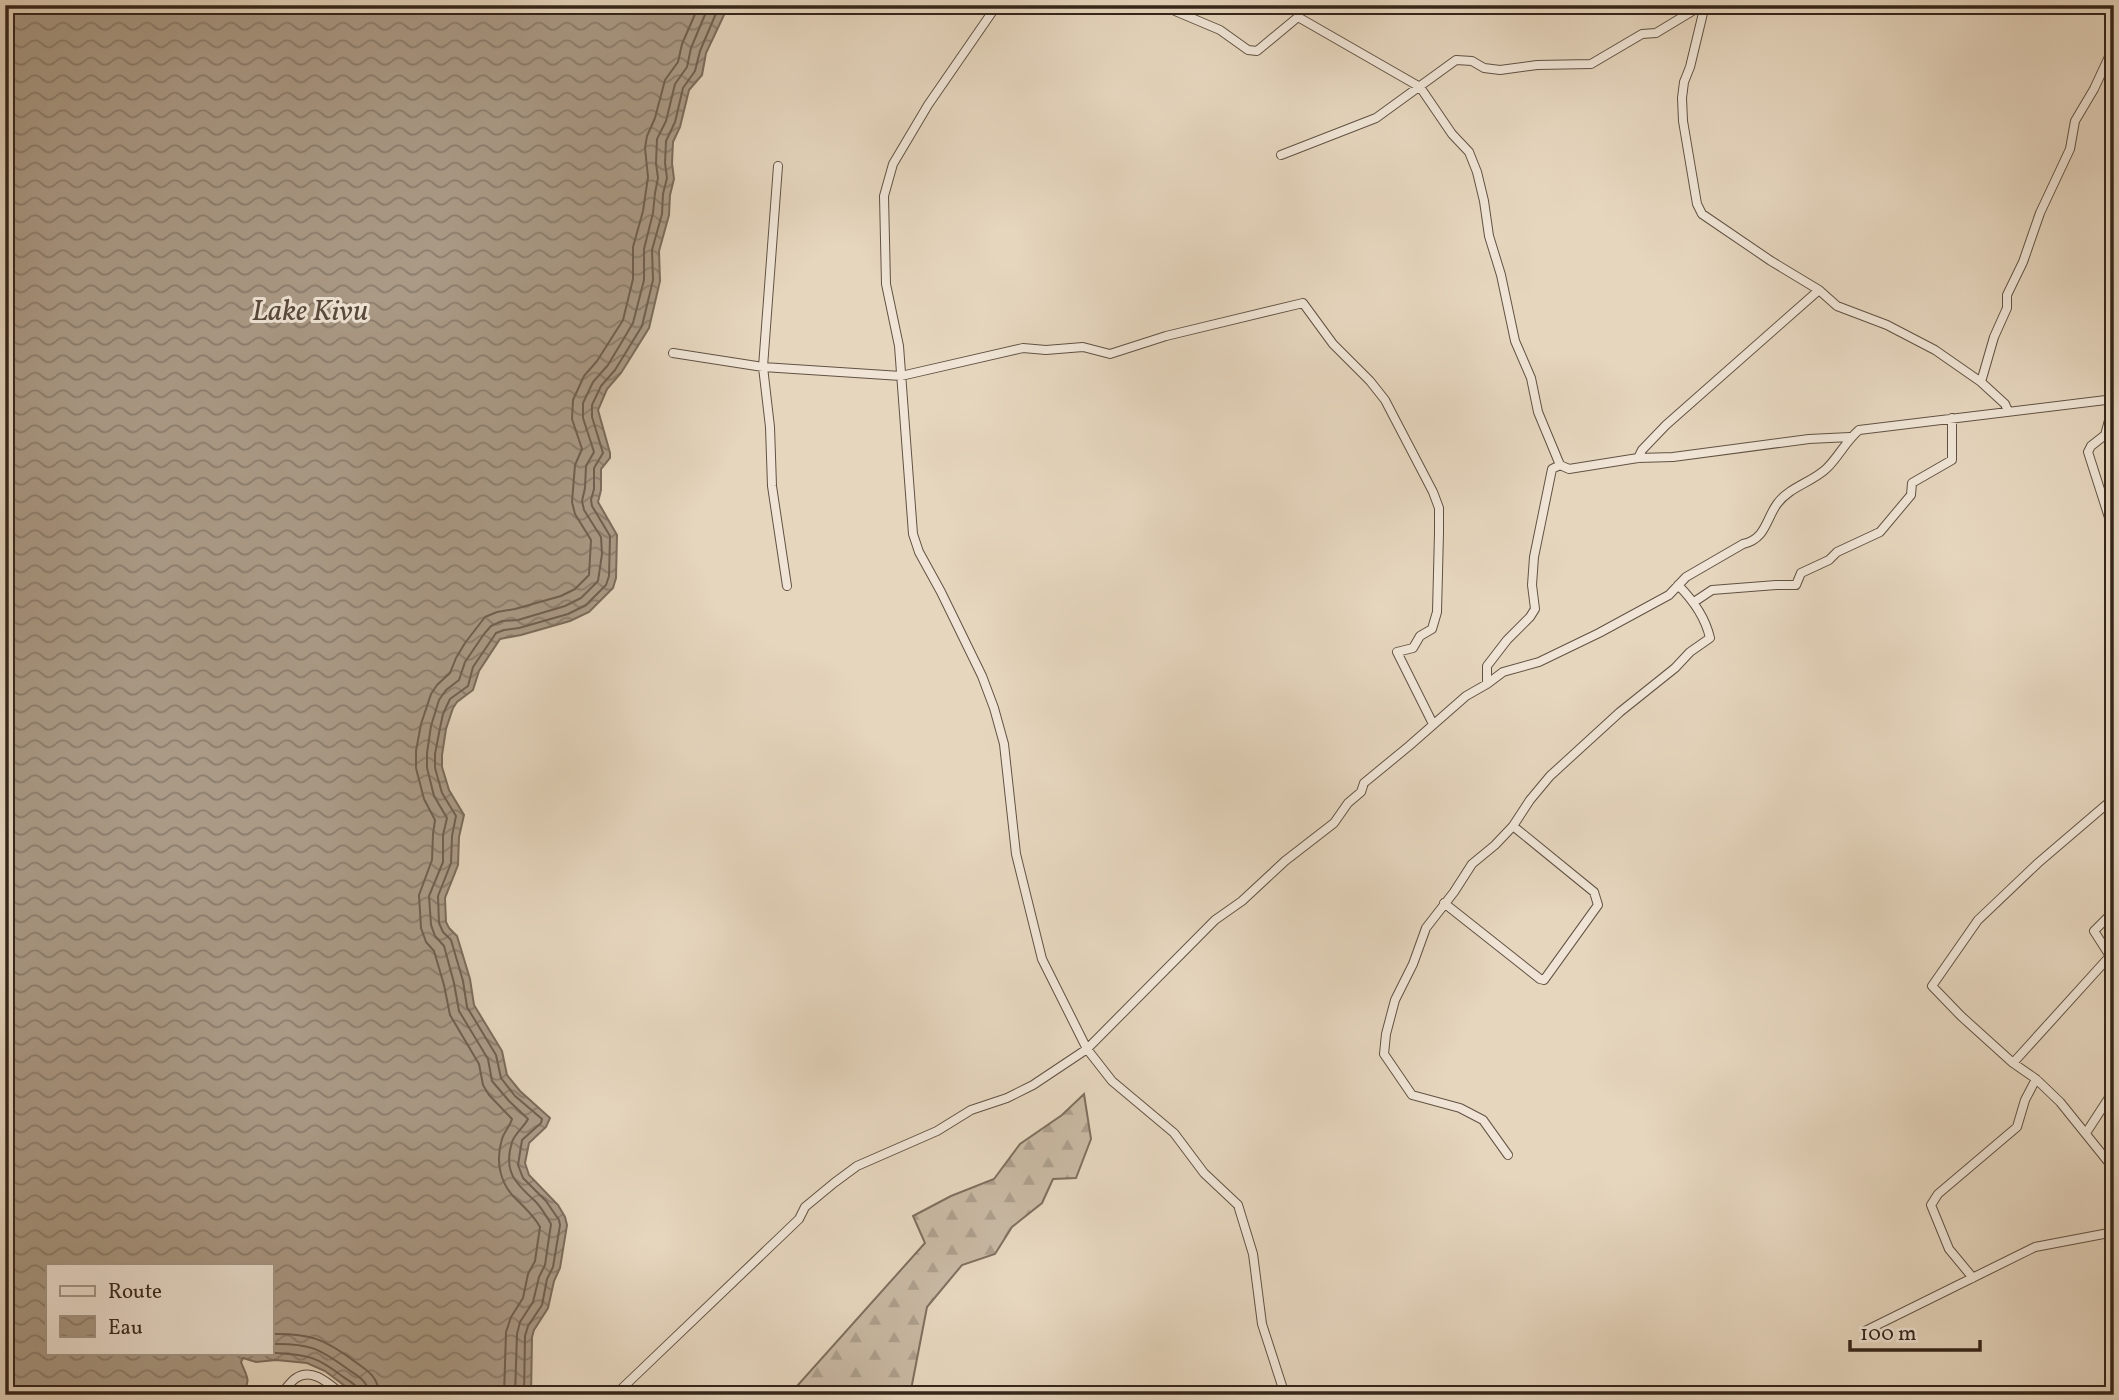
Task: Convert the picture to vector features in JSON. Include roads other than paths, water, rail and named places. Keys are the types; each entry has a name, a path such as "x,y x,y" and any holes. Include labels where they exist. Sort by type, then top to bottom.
{"street":[{"path":"997,5 928,105 894,164 884,196 886,284 899,346 915,543 982,676 994,708 1004,744 1016,855 1038,946 1047,971 1087,1049 1112,1081 1174,1133 1204,1173 1238,1205 1253,1254 1262,1324 1285,1395"},
{"path":"1171,5 1175,11 1220,30 1248,50 1257,51 1298,17 1420,87 1452,134 1469,152 1477,173 1489,236 1501,275 1515,341 1531,378 1538,412 1560,465 1569,469 1638,458 1673,457 1810,439 1850,438"},
{"path":"1281,155 1376,118 1456,60 1472,61 1484,68 1500,70 1537,65 1591,64 1642,34 1656,33 1695,10 1714,5"},
{"path":"1704,9 1682,98 1683,121 1697,204 1702,214 1819,290 1837,306 1887,325 1935,350 1980,382 2005,404 2008,411"},
{"path":"1980,382 1994,337 2007,308 2007,295 2023,262 2040,213 2070,149 2076,121 2114,46"},
{"path":"778,166 763,367 770,427 772,486 787,586"},
{"path":"1638,458 1642,450 1666,425 1819,290"},
{"path":"673,353 763,367 901,376 1023,348 1046,350 1083,347 1110,354 1166,336 1303,303 1333,344 1385,400 1421,467 1439,508 1437,612 1432,629 1420,636 1413,648 1397,652 1433,724"},
{"path":"615,1395 799,1219 805,1207 834,1183 868,1161 937,1131 971,1110 1007,1098 1034,1085 1087,1049 1215,920 1242,901 1285,861 1334,823 1348,803 1361,792 1364,783 1466,696 1503,672 1539,662 1599,633 1669,595 1686,576 1751,542 1766,527 1778,503 1802,483 1825,469 1859,430 2114,401 2105,435 2091,446 2088,452 2114,533"},
{"path":"1694,602 1712,590 1796,585 1801,573 1880,532 1911,495 1912,483 1952,460 1952,418"},
{"path":"1487,684 1487,666 1535,609 1532,584 1538,535 1550,475 1552,469 1560,465"},
{"path":"1508,1155 1483,1121 1460,1108 1412,1095 1384,1054 1395,1000 1413,964 1426,928 1472,864 1513,826 1550,776 1620,712 1710,638 1694,602 1678,584"},
{"path":"2114,798 2038,863 1978,920 1932,986 2013,1063 2060,1101 2114,1170"},
{"path":"1444,903 1544,981 1598,905 1594,892 1513,826"},
{"path":"2013,1063 2110,956 2094,931 2114,911"},
{"path":"1973,1278 1949,1249 1931,1205 1938,1194 2017,1127 2025,1100 2036,1079"},
{"path":"2086,1133 2114,1090"},
{"path":"1864,1331 2035,1247 2114,1232"},
{"path":"280,1395 296,1378 306,1375 318,1376 343,1395"}],"water":[{"name":"Lake Kivu","path":"5,5 725,5 724,15 706,53 702,75 689,90 680,127 673,142 674,179 669,215 659,251 660,281 649,328 621,373 607,389 598,410 610,458 601,469 598,502 617,535 616,578 613,588 589,612 570,621 500,639 479,671 473,690 453,708 442,755 442,767 449,790 464,815 459,837 458,865 445,898 446,922 457,936 470,979 474,1005 502,1051 507,1075 520,1091 550,1118 546,1127 529,1143 525,1163 529,1175 558,1205 567,1225 560,1268 548,1308 532,1337 531,1395 357,1395 325,1371 307,1363 276,1360 256,1362 243,1358 241,1362 247,1382 241,1395 5,1395"}]}
